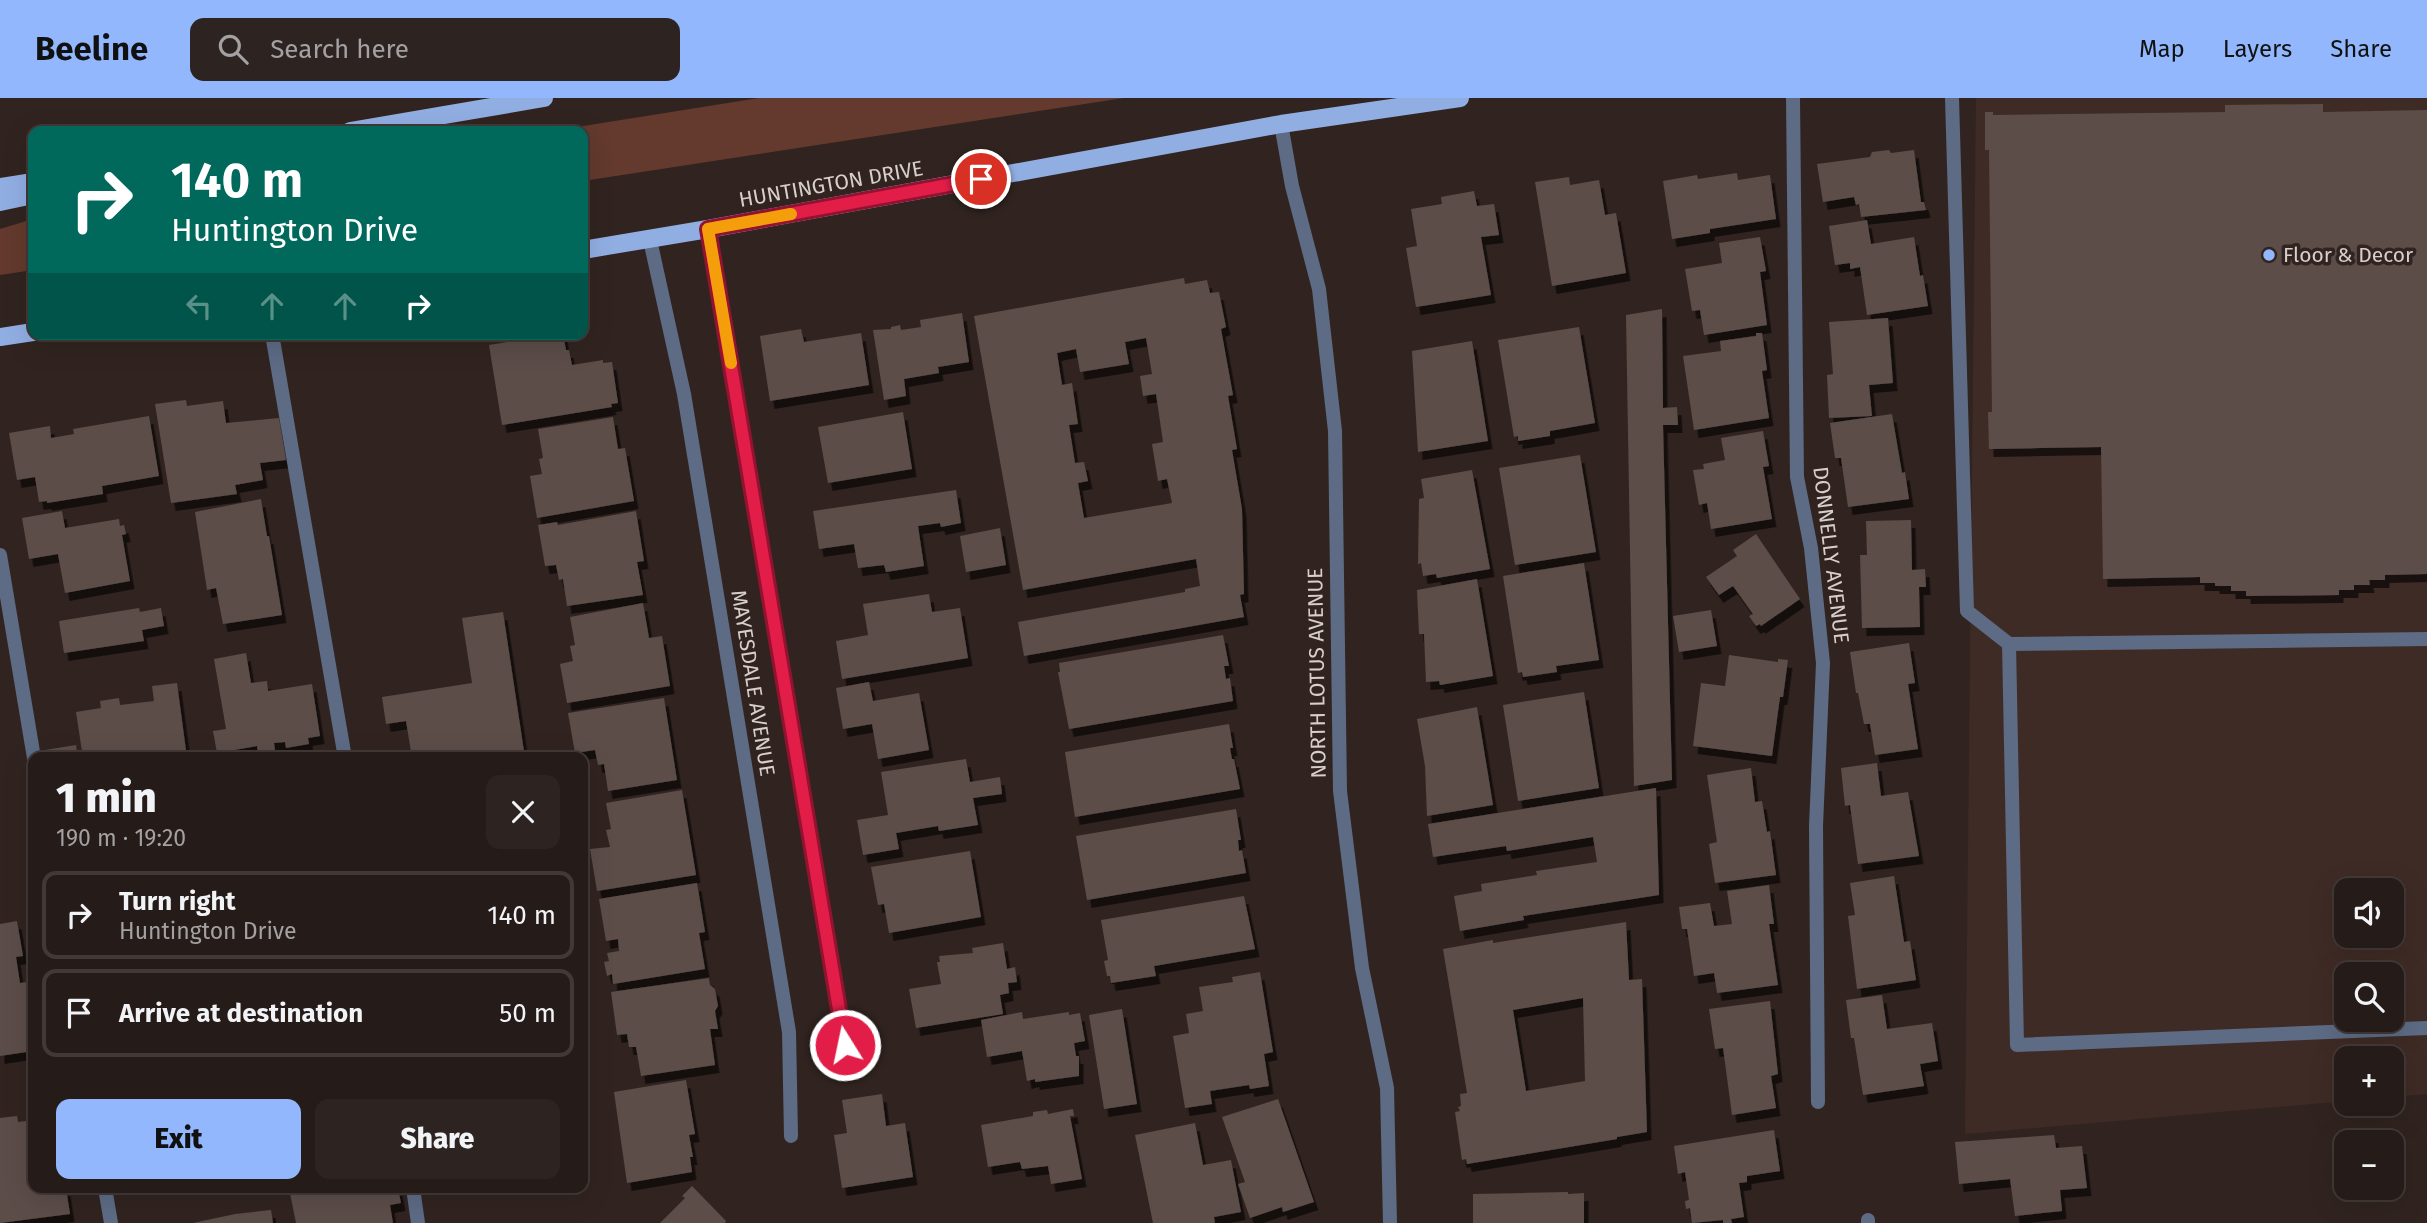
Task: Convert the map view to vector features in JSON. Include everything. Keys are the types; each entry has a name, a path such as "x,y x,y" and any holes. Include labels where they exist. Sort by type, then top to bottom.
{"main road":[{"path":"379,126 544,98"},
{"name":"HUNTINGTON DRIVE","path":"588,249 1281,124 1460,98"},
{"path":"0,187 28,183"},
{"path":"0,202 28,196"},
{"path":"0,337 28,333"}],"street":[{"name":"DONNELLY AVENUE","path":"1793,98 1797,477 1811,548 1823,663 1816,825 1818,1102"},
{"path":"1952,98 1967,611 2009,644 2427,639"},
{"name":"NORTH LOTUS AVENUE","path":"1281,124 1292,186 1319,289 1335,431 1340,791 1362,968 1387,1088 1390,1223"},
{"path":"708,229 845,1045"},
{"name":"MAYESDALE AVENUE","path":"650,240 684,394 789,1032 791,1136"},
{"path":"273,340 344,752"},
{"path":"0,555 33,752"},
{"path":"2009,644 2017,1045 2427,1028"},
{"path":"106,1193 111,1223"},
{"path":"414,1193 418,1223"}],"shaded area":[{"path":"759,98 1124,98 588,180 588,126 583,126"},
{"path":"1976,98 2427,98 2427,1094 2404,1096 2404,1046 2334,1046 2334,1102 1965,1134"},
{"path":"28,221 28,271 0,275 0,229"}],"building":[{"path":"2323,104 2323,112 2427,110 2427,574 2385,575 2385,580 2369,580 2370,585 2354,585 2354,590 2339,590 2339,595 2246,596 2246,591 2231,591 2231,586 2200,583 2200,577 2103,579 2101,447 1989,449 1988,412 1992,412 1989,150 1985,150 1985,112 1993,112 1993,115 2225,112 2225,105"},
{"path":"1889,150 1891,153 1914,150 1921,202 1924,202 1926,210 1861,217 1859,204 1856,205 1854,197 1823,202 1817,164 1870,157 1872,152"},
{"path":"1737,173 1738,180 1770,175 1776,219 1710,229 1710,233 1672,239 1663,181 1697,175 1698,179"},
{"path":"1569,177 1570,185 1599,180 1605,215 1616,213 1626,273 1552,286 1535,182"},
{"path":"1474,191 1477,206 1494,204 1499,235 1481,237 1491,295 1416,307 1406,248 1417,246 1411,209 1442,204 1441,197"},
{"path":"1867,220 1871,244 1914,237 1928,306 1867,315 1860,267 1850,269 1850,263 1835,265 1829,226"},
{"path":"1760,237 1766,271 1760,272 1767,325 1704,335 1700,310 1692,311 1685,269 1722,263 1719,243"},
{"path":"1184,278 1185,284 1207,280 1210,293 1219,292 1226,327 1221,329 1233,395 1228,396 1237,449 1232,450 1242,509 1244,594 1240,595 1244,617 1024,656 1018,622 1185,592 1185,589 1200,586 1196,559 1023,590 974,316","holes":["1146,338 1152,374 1140,376 1143,396 1156,394 1163,442 1152,444 1158,481 1167,479 1172,503 1084,518 1078,483 1088,481 1084,462 1075,463 1069,425 1078,424 1072,383 1062,385 1057,353 1076,349 1080,372 1129,364 1125,342"]},
{"path":"1662,309 1663,408 1677,407 1678,425 1663,425 1672,780 1634,786 1626,315"},
{"path":"962,313 969,362 938,367 939,373 904,379 906,396 884,400 873,330 891,329 900,325 901,330 921,327 920,320"},
{"path":"1888,318 1893,383 1869,385 1872,416 1829,418 1827,375 1833,374 1829,322"},
{"path":"1579,327 1595,423 1550,431 1550,436 1518,441 1518,436 1514,437 1498,340"},
{"path":"801,329 804,342 861,333 869,385 770,401 760,336"},
{"path":"1756,333 1762,333 1767,370 1762,371 1769,418 1694,430 1683,356 1721,351 1720,341 1756,336"},
{"path":"518,340 564,340 572,365 603,360 603,363 612,362 618,403 611,404 612,407 502,425 489,345"},
{"path":"1472,341 1488,441 1418,452 1412,351"},
{"path":"186,400 187,406 223,401 226,423 279,418 286,460 260,463 263,480 235,485 237,494 171,503 155,404"},
{"path":"903,412 912,469 828,483 818,427"},
{"path":"1892,414 1909,499 1848,507 1841,458 1835,458 1830,423"},
{"path":"149,416 159,476 102,486 103,494 47,503 39,502 35,477 17,480 9,433 50,426 51,438 74,434 73,429"},
{"path":"613,417 618,449 625,448 634,501 537,518 530,476 542,474 539,459 543,458 538,429"},
{"path":"1763,431 1769,466 1763,467 1772,519 1711,529 1707,503 1699,505 1693,470 1704,469 1703,464 1725,460 1721,438"},
{"path":"1580,455 1596,552 1515,565 1499,468"},
{"path":"1472,470 1490,569 1437,578 1436,574 1423,576 1421,563 1418,564 1419,499 1424,498 1421,479"},
{"path":"956,490 961,523 941,527 940,523 918,526 924,566 886,572 884,565 858,568 854,544 819,549 813,511"},
{"path":"261,499 282,615 223,624 216,588 207,590 195,512"},
{"path":"62,511 65,528 119,519 126,534 122,535 130,581 65,593 58,554 29,559 22,518"},
{"path":"636,511 644,561 637,562 643,595 567,606 563,579 559,580 556,565 545,566 538,525 557,522 558,525"},
{"path":"1911,520 1912,570 1925,569 1926,587 1919,587 1920,627 1862,628 1860,555 1867,555 1866,521"},
{"path":"1000,528 1006,565 966,572 960,536"},
{"path":"1756,534 1800,599 1761,626 1756,626 1749,616 1753,614 1733,586 1719,595 1706,577 1737,556 1733,550"},
{"path":"1584,563 1599,660 1556,666 1557,672 1523,677 1522,672 1518,673 1503,576"},
{"path":"1477,579 1493,676 1440,685 1439,681 1426,682 1424,634 1419,634 1417,590"},
{"path":"929,594 932,612 960,608 968,658 842,679 836,641 868,635 863,604"},
{"path":"643,603 649,638 662,636 670,686 567,703 560,664 573,661 570,646 575,645 570,617"},
{"path":"139,608 140,612 161,608 164,626 142,630 144,641 64,653 59,621"},
{"path":"1711,610 1717,646 1679,652 1673,616"},
{"path":"503,612 524,752 411,752 406,721 386,724 382,697 472,683 462,618"},
{"path":"1223,635 1229,666 1224,666 1226,679 1230,678 1233,701 1069,729 1058,672 1059,663"},
{"path":"1909,643 1915,683 1908,684 1918,749 1875,755 1870,724 1864,724 1856,693 1850,652"},
{"path":"246,653 251,683 267,681 268,691 312,684 320,736 308,738 309,744 286,748 285,742 274,743 275,750 264,752 258,752 257,746 217,752 213,731 226,729 214,659"},
{"path":"1729,655 1778,662 1778,659 1788,660 1772,756 1693,746 1701,683 1725,686"},
{"path":"869,682 873,701 919,693 929,750 878,759 872,724 843,729 836,688"},
{"path":"177,683 186,752 82,752 76,712 101,708 100,701 119,698 120,705 154,701 152,686"},
{"path":"1584,692 1599,788 1518,801 1503,705"},
{"path":"664,698 677,780 608,791 604,764 598,765 595,750 575,752 568,713"},
{"path":"1477,707 1493,805 1427,816 1425,766 1417,719"},
{"path":"1229,724 1233,748 1230,748 1240,789 1075,817 1065,752"},
{"path":"76,745 77,752 45,752"},
{"path":"966,759 970,782 1000,777 1002,794 973,798 978,825 939,831 938,826 896,833 899,849 863,855 857,820 888,815 881,772"},
{"path":"1877,763 1881,796 1908,792 1919,856 1858,864 1850,805 1845,806 1841,768"},
{"path":"1751,768 1755,802 1762,801 1767,832 1770,831 1776,875 1715,883 1709,844 1717,842 1707,775"},
{"path":"1656,788 1659,895 1523,916 1524,920 1460,931 1454,896 1482,891 1481,884 1537,875 1536,871 1597,862 1593,837 1507,851 1506,846 1433,857 1428,824"},
{"path":"682,790 696,875 597,891 590,849 610,847 606,830 611,829 606,803"},
{"path":"1236,809 1241,840 1238,840 1239,851 1242,850 1246,873 1087,900 1076,836"},
{"path":"970,851 981,917 889,933 884,904 878,905 871,867"},
{"path":"1894,876 1904,942 1910,941 1916,980 1857,989 1848,916 1855,915 1850,883"},
{"path":"697,883 705,932 699,933 705,969 613,984 612,974 607,976 604,962 609,961 607,953 619,951 618,939 606,941 599,899"},
{"path":"1769,885 1774,924 1769,924 1778,985 1717,993 1714,973 1694,976 1687,929 1682,929 1679,907 1710,903 1714,926 1732,924 1727,891"},
{"path":"1244,896 1255,949 1154,966 1156,976 1111,983 1104,961 1108,960 1101,920"},
{"path":"17,921 23,956 16,957 20,983 27,982 28,988 28,1052 0,1056 0,924"},
{"path":"1626,922 1629,980 1642,979 1647,1132 1467,1164 1466,1159 1462,1160 1455,1112 1460,1111 1460,1094 1467,1093 1443,949 1493,940 1493,943","holes":["1583,998 1585,1081 1526,1091 1513,1010"]},
{"path":"1003,943 1007,969 1015,967 1017,982 1008,983 1009,993 1000,995 1003,1014 916,1028 909,989 941,984 937,962 940,962 939,956 973,953 972,948"},
{"path":"1260,972 1273,1052 1264,1054 1269,1086 1250,1089 1249,1085 1210,1091 1212,1104 1185,1108 1173,1036 1189,1033 1186,1014 1203,1011 1199,987 1233,982 1232,977"},
{"path":"709,978 710,985 715,989 718,1006 715,1011 718,1029 710,1029 715,1065 641,1076 636,1047 629,1047 627,1034 617,1035 611,992"},
{"path":"1882,995 1887,1029 1932,1023 1938,1061 1920,1064 1924,1086 1863,1095 1846,1000"},
{"path":"1770,1001 1778,1074 1771,1076 1776,1108 1732,1115 1723,1048 1715,1049 1709,1009"},
{"path":"1122,1009 1137,1104 1104,1109 1089,1015"},
{"path":"1022,1012 1023,1019 1069,1012 1069,1015 1080,1013 1085,1041 1074,1043 1076,1056 1079,1056 1079,1076 1027,1081 1022,1051 987,1057 981,1020"},
{"path":"686,1080 695,1134 689,1135 693,1157 690,1157 692,1172 627,1183 614,1092"},
{"path":"882,1094 886,1126 905,1123 913,1177 842,1188 834,1135 847,1133 842,1100"},
{"path":"1278,1099 1314,1202 1283,1212 1282,1207 1250,1218 1238,1184 1245,1182 1222,1117"},
{"path":"1073,1109 1074,1116 1070,1116 1082,1179 1051,1184 1048,1166 1022,1169 1020,1162 988,1167 981,1125 1033,1116 1033,1112 1047,1110 1048,1114"},
{"path":"17,1116 18,1122 28,1121 28,1193 67,1193 70,1214 0,1223 0,1118"},
{"path":"1195,1123 1203,1165 1231,1160 1241,1212 1214,1217 1215,1223 1153,1223 1135,1135"},
{"path":"1774,1130 1780,1171 1747,1176 1747,1182 1739,1183 1744,1217 1731,1219 1732,1223 1723,1223 1723,1220 1692,1223 1690,1208 1686,1209 1685,1201 1689,1200 1685,1172 1678,1174 1674,1146"},
{"path":"2054,1135 2056,1148 2082,1146 2087,1188 2060,1190 2062,1211 2015,1216 2010,1179 1959,1184 1955,1142"},
{"path":"692,1186 725,1223 660,1223 685,1198 682,1196"},
{"path":"290,1193 399,1193 401,1203 390,1205 393,1223 296,1223"},
{"path":"1584,1193 1584,1223 1473,1223 1473,1194"},
{"path":"271,1210 273,1223 193,1223 235,1214"}],"slow traffic":[{"path":"731,363 708,229 791,214"}],"place":[{"name":"Floor & Decor","path":"2269,255"}],"route":[{"path":"845,1045 708,229 981,179"}]}
